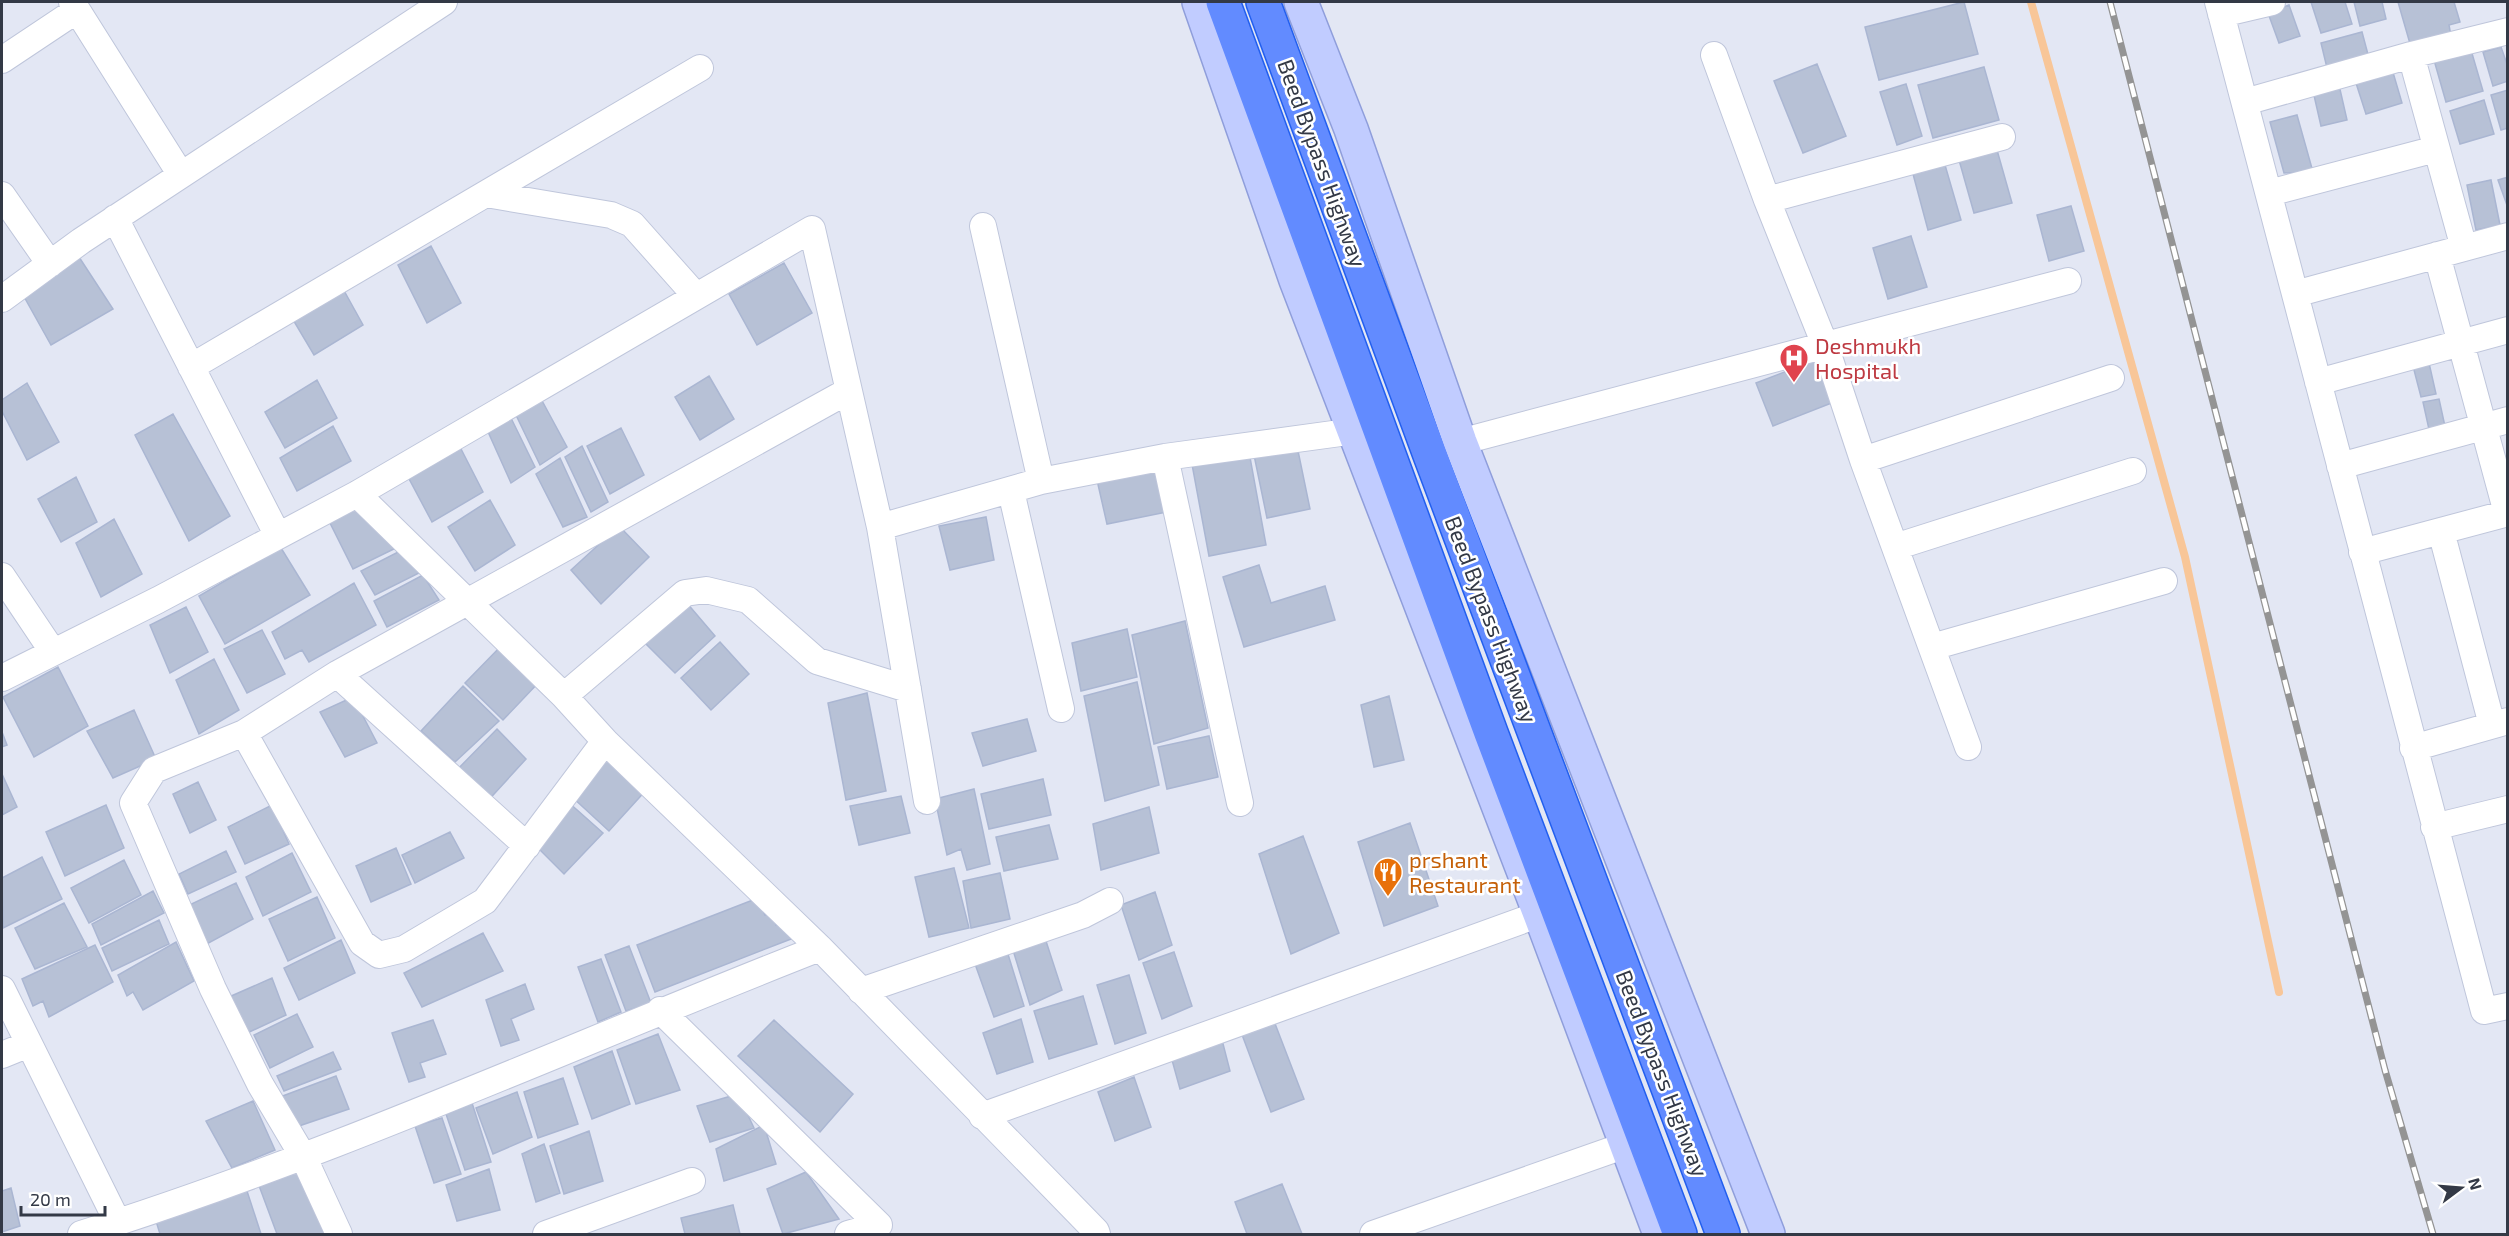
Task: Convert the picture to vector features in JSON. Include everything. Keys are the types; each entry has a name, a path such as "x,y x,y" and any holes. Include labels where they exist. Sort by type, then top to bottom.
{"highway":[{"name":"Beed Bypass Highway","path":"1263,2 1407,393 1723,1234"},
{"name":"Beed Bypass Highway","path":"1214,10 1363,418 1491,733 1680,1234"}],"street":[{"path":"2,299 115,218 444,2"},
{"path":"1301,2 1351,129 1460,442 1768,1234"},
{"path":"2272,2 2219,8 2484,1011 2508,1006"},
{"path":"2,60 75,6 181,175"},
{"path":"2245,102 2411,55 2507,34"},
{"path":"1714,55 1767,200 1825,345 1863,460 1968,747"},
{"path":"2411,55 2464,248"},
{"path":"191,367 700,68"},
{"path":"1767,200 2002,137"},
{"path":"2269,193 2436,149"},
{"path":"486,194 611,215 632,224 696,296"},
{"path":"2,195 50,264"},
{"path":"115,218 278,536"},
{"path":"983,226 1041,482"},
{"path":"2,678 357,494 812,229 880,527 927,801"},
{"path":"2295,294 2508,236"},
{"path":"2362,552 2507,513 2496,423 2461,343 2437,255"},
{"path":"1460,442 2068,281"},
{"path":"2318,382 2508,330"},
{"path":"1863,460 2111,378"},
{"path":"339,1234 304,1158 260,1084 213,989 133,803 154,770 244,733 337,674 848,392"},
{"path":"880,527 1041,482 1363,418 1540,914 1660,1234"},
{"path":"2340,466 2496,423"},
{"path":"1165,457 1240,803"},
{"path":"1895,547 2133,471"},
{"path":"1011,491 1061,709"},
{"path":"357,494 564,696 605,741 820,948 1097,1234"},
{"path":"2413,748 2500,723 2441,531"},
{"path":"2,576 53,652"},
{"path":"1932,647 2164,581"},
{"path":"564,696 686,593 706,590 748,600 817,661 908,689"},
{"path":"337,674 527,846"},
{"path":"244,733 362,943 379,955 404,949 485,901 605,741"},
{"path":"2434,827 2508,809"},
{"path":"861,991 1083,915 1110,901"},
{"path":"982,1116 1540,914"},
{"path":"81,1234 304,1158 660,1010 820,948"},
{"path":"2,988 118,1223"},
{"path":"660,1010 879,1225 848,1234"},
{"path":"2,1055 29,1044"},
{"path":"1373,1234 1626,1145"},
{"path":"546,1234 692,1181"}],"building":[{"path":"1964,2 1978,54 1879,80 1865,27"},
{"path":"2311,2 2345,2 2352,24 2321,33"},
{"path":"2354,2 2382,2 2386,19 2360,26"},
{"path":"2398,2 2454,2 2460,22 2449,25 2451,36 2411,47"},
{"path":"2289,5 2300,36 2279,43 2268,13"},
{"path":"2362,32 2370,62 2328,72 2321,43"},
{"path":"2501,47 2508,67 2508,81 2493,86 2483,52"},
{"path":"2471,50 2483,91 2446,102 2434,60"},
{"path":"1817,64 1846,136 1803,153 1774,81"},
{"path":"1984,67 1999,120 1933,138 1918,85"},
{"path":"2392,69 2402,103 2366,114 2355,80"},
{"path":"1906,84 1922,136 1897,145 1880,92"},
{"path":"2339,85 2347,120 2321,126 2313,91"},
{"path":"2508,90 2508,128 2501,130 2491,95"},
{"path":"2484,100 2494,134 2460,144 2450,111"},
{"path":"2297,115 2313,172 2284,173 2270,122"},
{"path":"1997,150 2012,203 1974,213 1959,160"},
{"path":"1945,165 1961,220 1928,230 1913,174"},
{"path":"2508,177 2508,208 2498,180"},
{"path":"2491,180 2500,225 2476,230 2467,185"},
{"path":"2071,206 2084,251 2049,261 2037,215"},
{"path":"1911,236 1927,287 1888,299 1873,248"},
{"path":"431,246 461,303 427,323 398,265"},
{"path":"79,257 113,309 51,345 22,293"},
{"path":"784,263 812,313 757,345 729,294"},
{"path":"342,287 363,325 314,355 292,318"},
{"path":"1818,359 1834,402 1773,426 1756,383"},
{"path":"2429,363 2436,394 2421,397 2413,366"},
{"path":"709,376 734,419 700,440 675,397"},
{"path":"317,380 337,418 285,448 265,412"},
{"path":"27,383 59,442 27,460 2,411 2,400"},
{"path":"540,397 567,447 540,465 515,413"},
{"path":"2439,399 2446,431 2430,434 2423,402"},
{"path":"173,414 230,516 189,541 135,435"},
{"path":"509,414 535,467 511,483 485,425"},
{"path":"333,426 351,461 297,491 280,458"},
{"path":"621,428 644,475 610,494 587,446"},
{"path":"459,445 483,492 432,522 407,475"},
{"path":"582,446 608,502 591,512 565,457"},
{"path":"1297,446 1310,509 1267,518 1254,455"},
{"path":"1249,452 1266,545 1209,556 1191,459"},
{"path":"560,458 587,517 563,527 536,474"},
{"path":"1157,467 1167,512 1107,524 1097,480"},
{"path":"76,477 97,522 61,542 38,499"},
{"path":"490,500 515,545 475,571 448,527"},
{"path":"361,504 402,545 353,569 330,523"},
{"path":"986,517 994,560 950,570 939,526"},
{"path":"114,519 142,574 101,597 76,543"},
{"path":"619,526 649,557 601,604 571,570"},
{"path":"281,548 310,595 225,644 199,596"},
{"path":"404,549 419,573 375,595 361,571"},
{"path":"1259,565 1271,603 1325,586 1335,620 1244,647 1223,577"},
{"path":"423,575 439,600 387,627 374,601"},
{"path":"354,583 376,625 309,662 302,650 285,659 272,632"},
{"path":"686,602 715,636 675,673 644,642"},
{"path":"186,607 208,652 170,673 150,625"},
{"path":"1185,621 1208,728 1154,744 1132,635"},
{"path":"1127,629 1137,677 1081,691 1072,643"},
{"path":"262,630 285,674 247,693 224,649"},
{"path":"720,642 749,674 711,710 681,678"},
{"path":"503,644 540,681 503,720 465,683"},
{"path":"214,659 239,710 199,734 176,680"},
{"path":"58,667 88,726 34,757 3,697"},
{"path":"1137,682 1159,785 1105,801 1084,696"},
{"path":"463,686 499,721 455,762 421,731"},
{"path":"867,693 886,791 846,800 828,703"},
{"path":"1389,696 1404,760 1374,767 1361,705"},
{"path":"353,697 377,743 345,757 320,712"},
{"path":"134,710 156,759 113,778 87,731"},
{"path":"1027,719 1036,751 983,766 972,733"},
{"path":"497,729 526,759 484,805 451,776"},
{"path":"2,732 7,745 2,747"},
{"path":"1209,736 1218,777 1167,789 1158,747"},
{"path":"613,754 648,788 609,831 571,796"},
{"path":"2,774 17,807 2,815"},
{"path":"1043,779 1051,815 989,829 981,794"},
{"path":"198,782 216,820 190,833 173,794"},
{"path":"974,789 990,864 967,870 961,849 947,855 935,799"},
{"path":"901,796 910,833 859,845 850,806"},
{"path":"567,801 603,833 564,874 534,844"},
{"path":"106,805 124,848 65,876 46,832"},
{"path":"272,805 289,844 245,864 228,827"},
{"path":"1149,807 1159,853 1101,870 1093,824"},
{"path":"1410,823 1438,906 1384,926 1358,842"},
{"path":"1049,825 1058,859 1004,871 996,837"},
{"path":"450,832 464,858 415,883 402,855"},
{"path":"1303,836 1339,933 1291,954 1259,854"},
{"path":"396,848 411,884 371,902 356,866"},
{"path":"226,851 236,872 188,894 179,874"},
{"path":"292,853 311,892 263,916 246,877"},
{"path":"42,857 62,899 3,928 2,878"},
{"path":"124,860 141,895 89,923 71,888"},
{"path":"954,868 969,928 929,937 915,877"},
{"path":"1000,873 1010,919 971,928 963,881"},
{"path":"236,883 253,919 203,946 185,907"},
{"path":"153,891 164,913 101,945 92,924"},
{"path":"1155,892 1172,945 1139,960 1121,905"},
{"path":"317,897 335,938 288,961 269,919"},
{"path":"758,898 765,915 772,913 776,925 785,922 791,939 655,992 637,945"},
{"path":"64,903 87,947 35,969 15,928"},
{"path":"159,920 169,944 112,971 102,948"},
{"path":"483,933 503,971 422,1007 404,973"},
{"path":"1044,935 1062,990 1030,1005 1012,947"},
{"path":"341,940 355,973 299,1000 284,968"},
{"path":"176,942 194,981 143,1010 133,992 127,996 118,975"},
{"path":"95,945 113,982 49,1017 43,1001 33,1006 22,979"},
{"path":"629,946 651,1003 626,1011 605,955"},
{"path":"1007,951 1024,1006 994,1017 975,964"},
{"path":"1174,952 1192,1006 1162,1019 1143,963"},
{"path":"601,959 621,1012 598,1022 578,967"},
{"path":"1129,975 1146,1033 1115,1044 1097,985"},
{"path":"272,978 286,1015 245,1034 229,997"},
{"path":"525,984 534,1009 511,1019 519,1040 501,1046 486,1000"},
{"path":"1083,996 1097,1044 1049,1059 1034,1011"},
{"path":"297,1014 313,1047 270,1068 254,1035"},
{"path":"1021,1019 1033,1062 997,1074 983,1033"},
{"path":"433,1020 446,1054 420,1063 425,1077 409,1082 392,1033"},
{"path":"774,1020 853,1094 820,1132 738,1056"},
{"path":"1274,1021 1304,1099 1271,1112 1241,1032"},
{"path":"658,1034 680,1090 636,1104 617,1050"},
{"path":"1222,1040 1230,1071 1180,1089 1172,1060"},
{"path":"612,1051 630,1104 592,1119 574,1067"},
{"path":"333,1052 341,1069 284,1091 277,1076"},
{"path":"336,1076 349,1109 293,1128 280,1097"},
{"path":"1134,1077 1151,1127 1115,1141 1098,1092"},
{"path":"563,1078 578,1124 538,1138 524,1092"},
{"path":"517,1092 532,1137 493,1154 476,1108"},
{"path":"738,1094 754,1128 710,1142 697,1106"},
{"path":"253,1101 275,1150 232,1168 206,1121"},
{"path":"472,1103 491,1162 465,1170 446,1114"},
{"path":"442,1118 461,1174 434,1183 415,1126"},
{"path":"764,1125 776,1164 724,1181 716,1149"},
{"path":"589,1131 603,1181 564,1194 550,1146"},
{"path":"544,1144 560,1193 536,1202 522,1154"},
{"path":"300,1166 328,1234 277,1234 258,1183"},
{"path":"489,1169 500,1210 457,1221 446,1185"},
{"path":"806,1172 839,1219 783,1234 767,1189"},
{"path":"1282,1184 1302,1234 1247,1234 1235,1202"},
{"path":"11,1188 20,1226 2,1232 2,1191"},
{"path":"246,1188 261,1234 160,1234 156,1221"},
{"path":"733,1205 740,1234 685,1234 681,1218"}],"waterway":[{"path":"2031,2 2185,557 2279,992"}],"railway":[{"path":"2110,2 2385,1070 2433,1234"}],"place":[{"name":"Deshmukh Hospital","path":"1794,384"},
{"name":"prshant Restaurant","path":"1388,898"}]}
